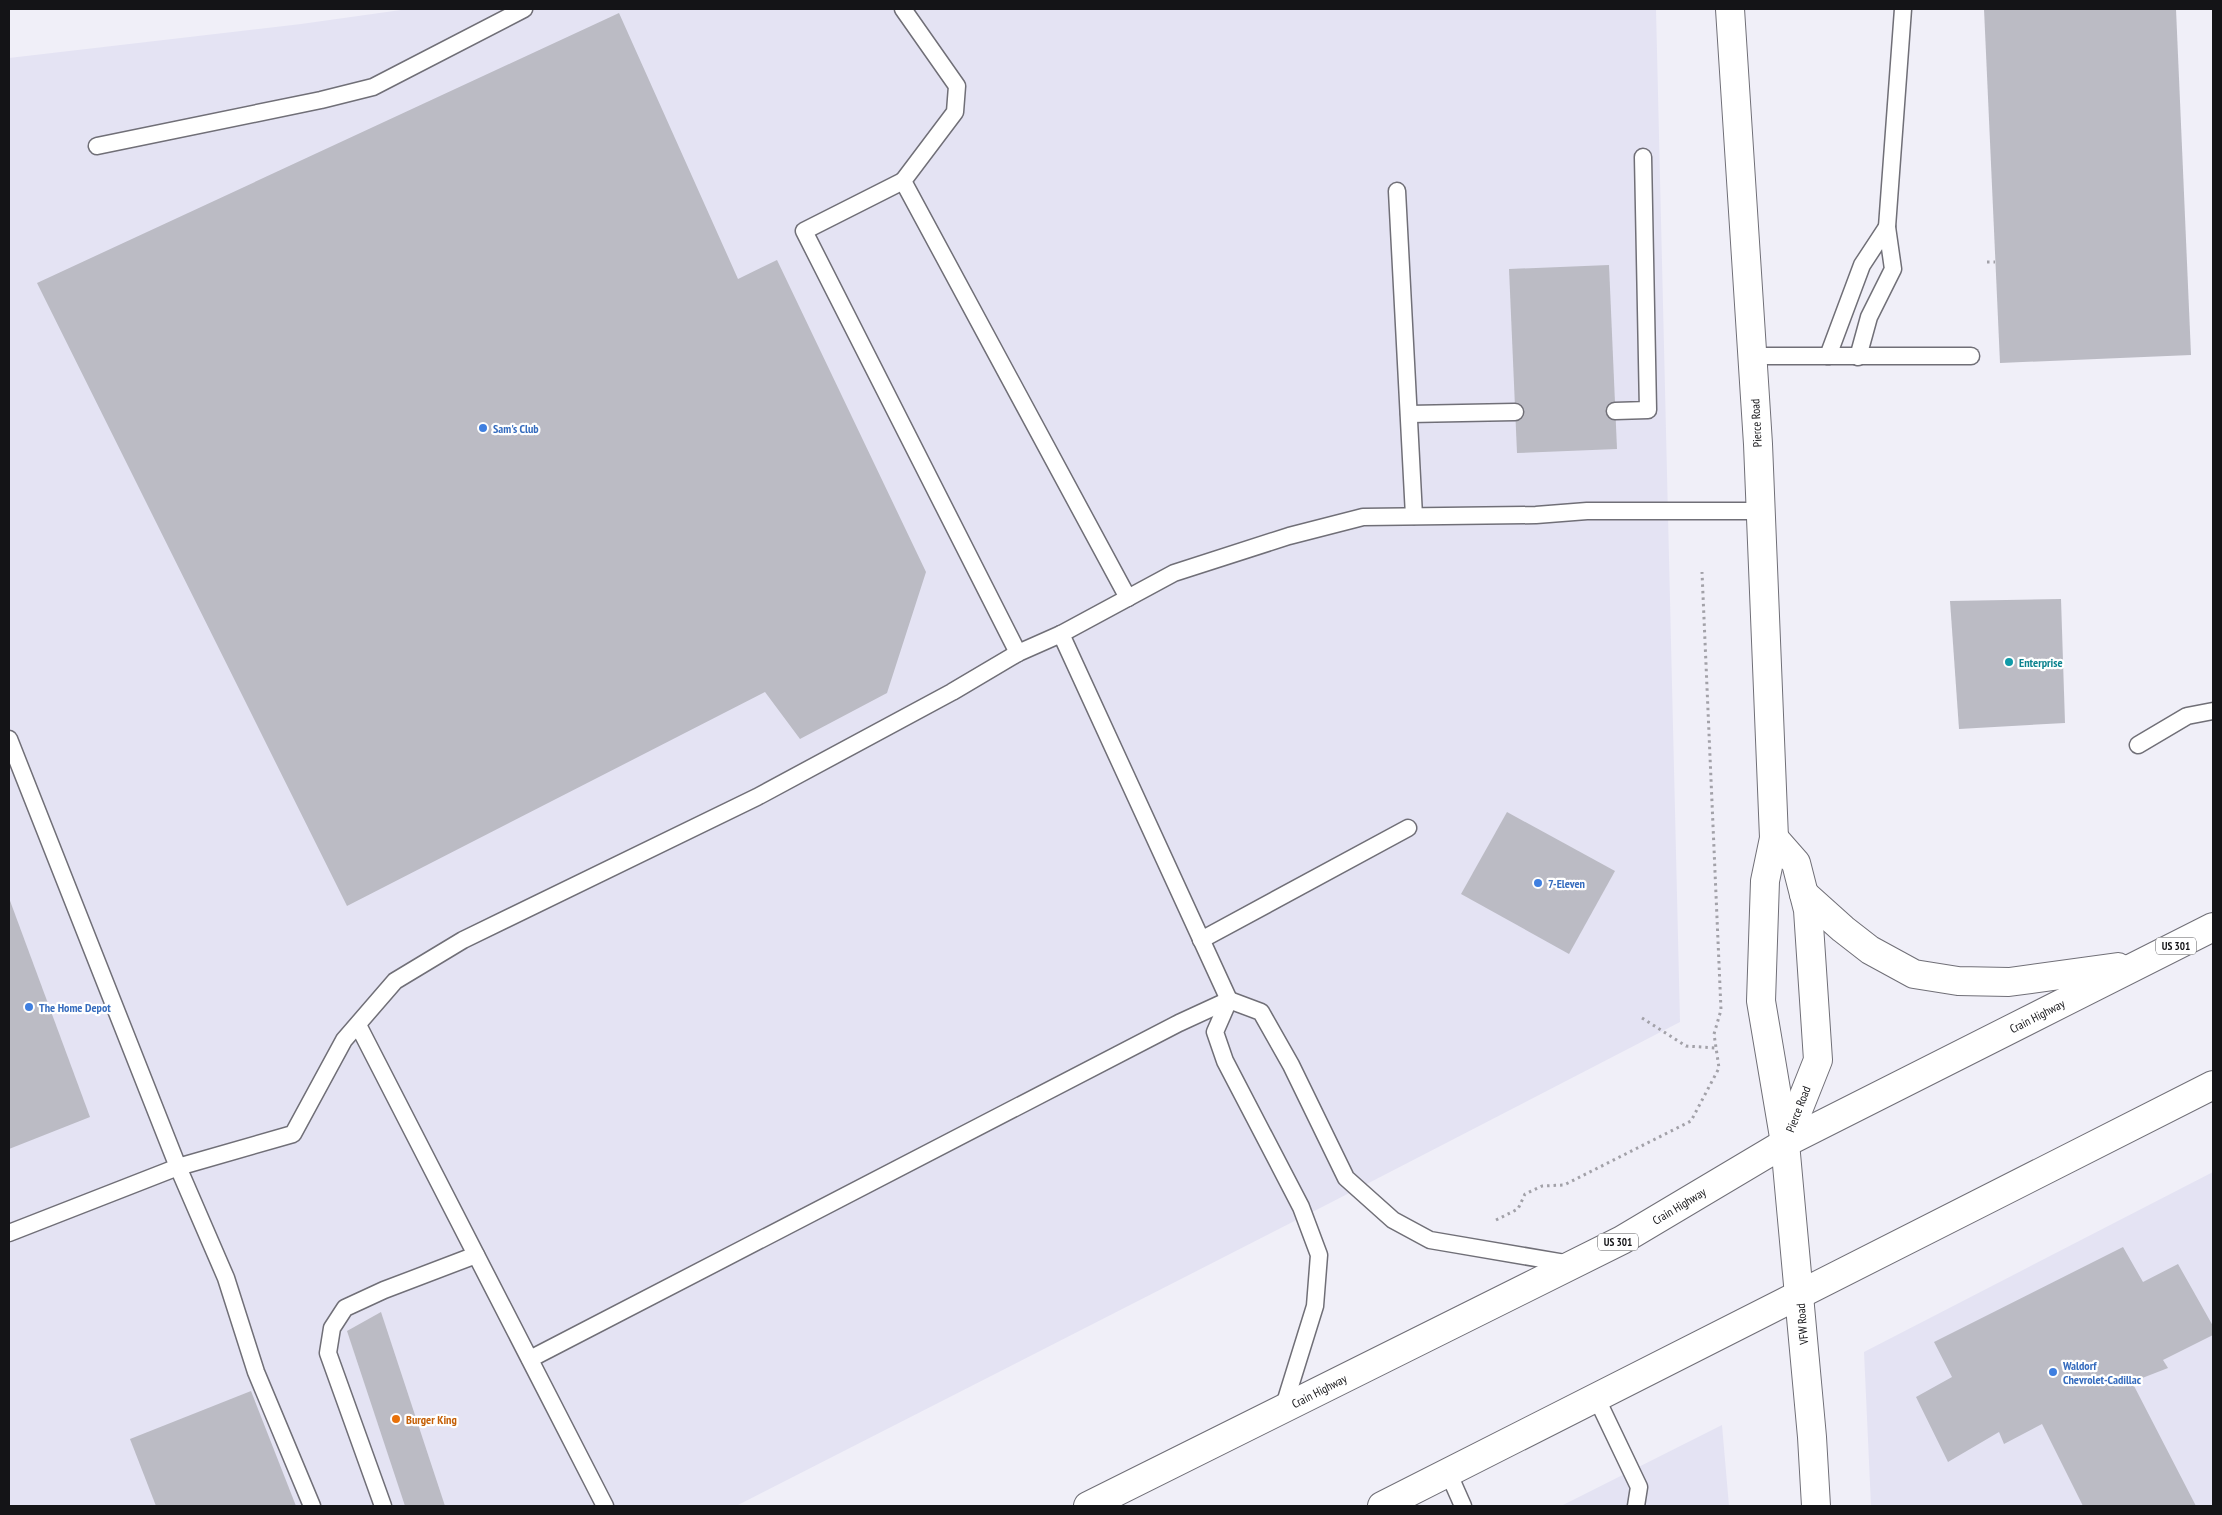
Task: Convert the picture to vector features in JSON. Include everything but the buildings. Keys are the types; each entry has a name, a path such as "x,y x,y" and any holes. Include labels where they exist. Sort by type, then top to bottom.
{"main road":[{"name":"Pierce Road","path":"1730,9 1752,356 1774,838 1765,882 1761,1001 1785,1143"},
{"name":"Pierce Road","path":"1774,838 1796,862 1808,910 1818,1060 1785,1143"},
{"path":"1804,894 1870,950 1914,974 1958,981 2009,982 2140,964"},
{"name":"Crain Highway","path":"1088,1506 1622,1240 1785,1143 2213,927"},
{"path":"1382,1506 1799,1293 2213,1085"},
{"name":"VFW Road","path":"1785,1143 1816,1506"}],"lane":[{"path":"97,146 321,100 373,87 524,9"},
{"path":"903,9 957,86 955,112 902,181 804,231 1018,654"},
{"path":"1858,357 1869,317 1894,269 1887,227 1903,9"},
{"path":"1615,411 1648,410 1643,158"},
{"path":"902,181 1128,598"},
{"path":"1397,191 1414,516"},
{"path":"1828,356 1862,266 1887,227"},
{"path":"1752,356 1971,356"},
{"path":"1408,414 1515,412"},
{"path":"9,1233 178,1167 293,1134 344,1040 395,982 455,944 757,797 952,692 1018,654 1061,634 1174,573 1290,536 1363,517 1536,515 1587,511 1760,511"},
{"path":"1061,634 1228,1000 1261,1012 1291,1065 1346,1178 1393,1220 1430,1240 1573,1264"},
{"path":"2138,745 2187,716 2213,711"},
{"path":"9,739 178,1167 226,1278 256,1372 312,1506"},
{"path":"1201,940 1408,828"},
{"path":"530,1359 1164,1031 1228,1000"},
{"path":"1228,1000 1215,1032 1225,1061 1301,1207 1318,1254 1315,1306 1283,1409"},
{"path":"358,1024 605,1506"},
{"path":"382,1506 328,1353 332,1328 345,1308 384,1290 476,1255"},
{"path":"1596,1397 1639,1487 1636,1506"},
{"path":"1448,1472 1463,1506"}],"path":[{"path":"1987,262 1995,262"},
{"path":"1451,1244 1518,1209 1525,1194 1542,1186 1564,1185 1691,1121 1719,1068 1714,1034 1721,1010 1702,572"},
{"path":"1642,1018 1686,1046 1716,1048"}],"shaded area":[{"path":"408,9 1656,9 1680,1022 736,1506 9,1506 9,58 301,24"},
{"path":"2213,1172 2213,1506 1871,1506 1864,1352"},
{"path":"1722,1425 1729,1506 1561,1506"}],"place":[{"name":"Sam's Club","path":"483,428"},
{"name":"Enterprise","path":"2009,662"},
{"name":"7-Eleven","path":"1538,883"},
{"name":"The Home Depot","path":"29,1007"},
{"name":"Waldorf Chevrolet-Cadillac","path":"2053,1372"},
{"name":"Burger King","path":"396,1419"}]}
